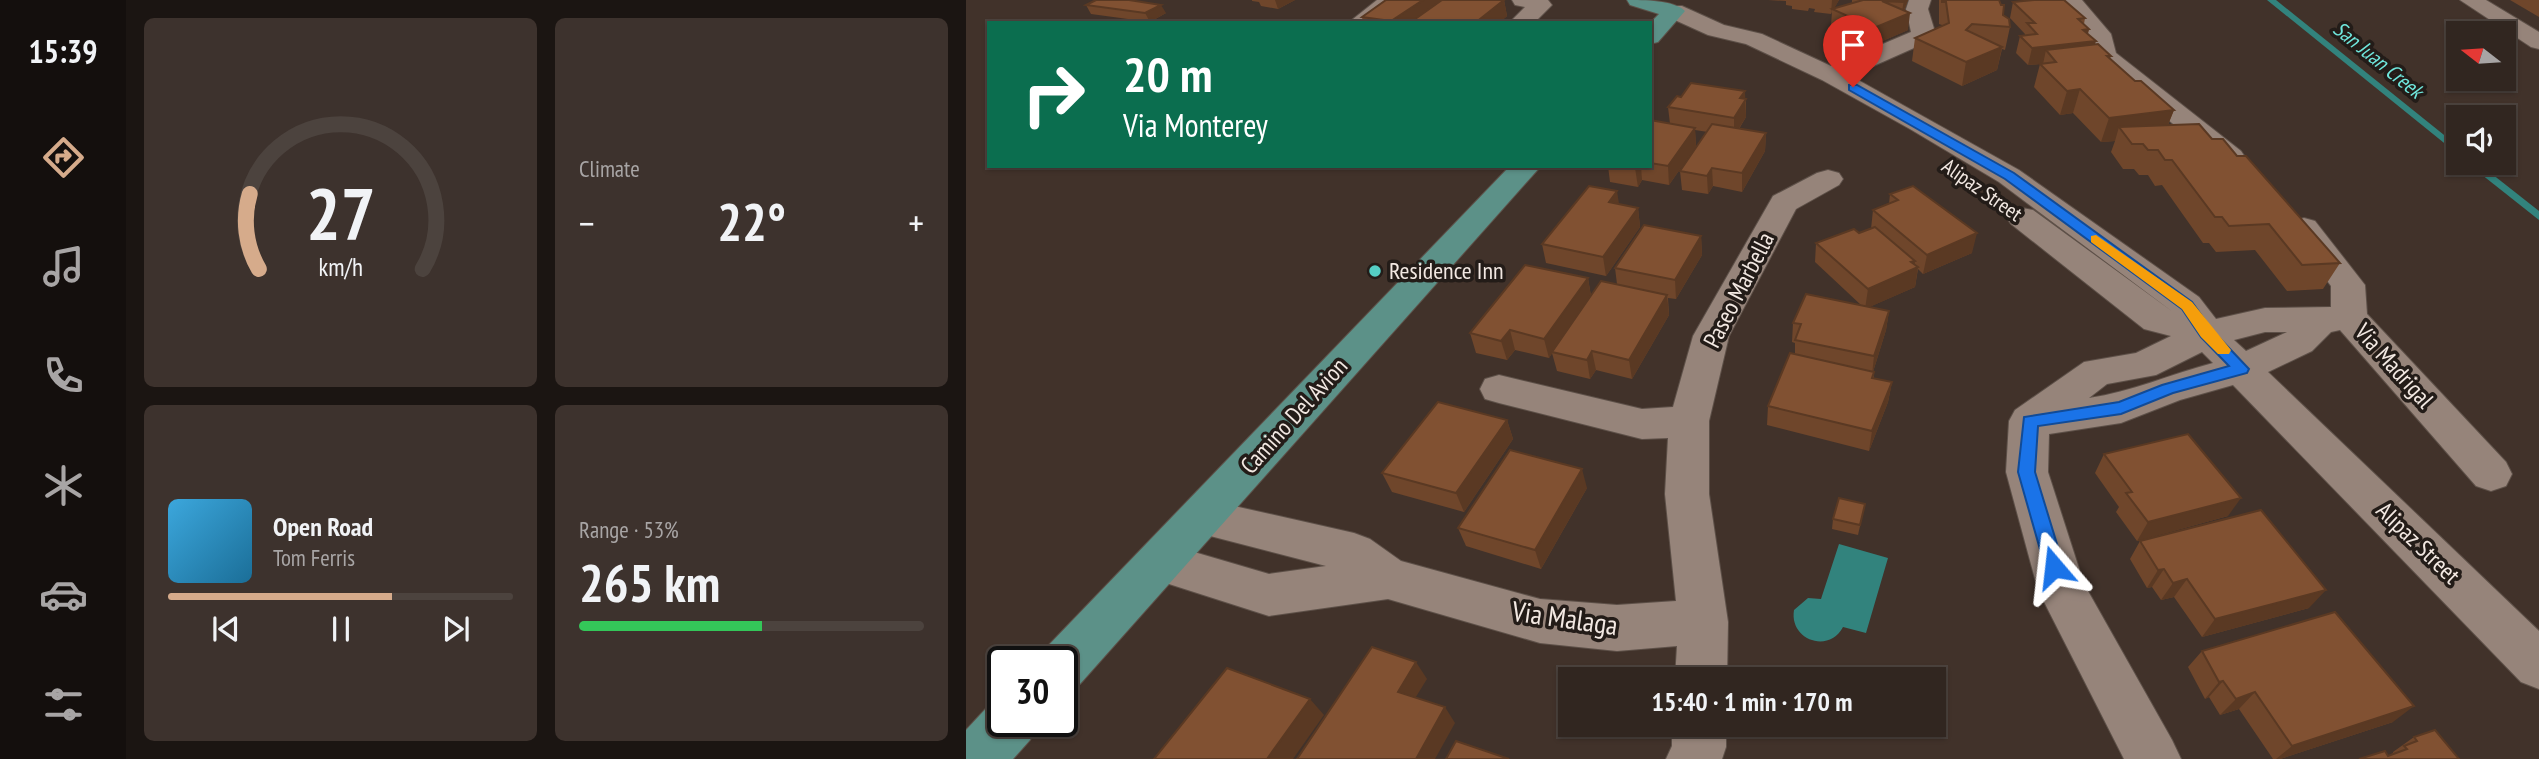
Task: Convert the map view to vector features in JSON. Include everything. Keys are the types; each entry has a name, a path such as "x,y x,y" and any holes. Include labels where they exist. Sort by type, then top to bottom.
{"main road":[{"name":"Alipaz Street","path":"1638,0 1674,12"},
{"path":"1652,35 1674,12"},
{"name":"Camino Del Avion","path":"1078,650 1525,168"},
{"path":"976,759 996,737"}],"street":[{"path":"1363,21 1392,0"},
{"path":"1522,0 1541,5 1522,21"},
{"path":"1831,75 1924,35 1917,9 1920,0"},
{"path":"2048,0 2073,3 2099,34 2105,55 2208,136 2257,180"},
{"path":"2471,0 2539,42"},
{"name":"Alipaz Street","path":"1674,12 1716,30 1754,39 1831,75 1920,123 2009,176 2187,306 2207,334 2241,369 2539,664"},
{"name":"Alipaz Street","path":"1716,30 1737,47 1834,97 1919,147 2007,205 2157,320 2207,334"},
{"name":"Paseo Marbella","path":"1701,667 1703,622 1687,494 1689,421 1711,336 1784,203 1828,179"},
{"name":"Via Madrigal","path":"2286,205 2348,285 2334,319 2491,474"},
{"path":"2029,421 2097,372 2143,366 2207,334 2264,320 2334,319"},
{"path":"2029,421 2121,408 2168,389 2241,369 2299,342 2334,319"},
{"path":"1499,389 1642,424 1689,421"},
{"path":"2029,421 2026,472 2062,590 2153,759"},
{"name":"Via Malaga","path":"1203,517 1354,553 1388,578 1540,621 1617,628 1703,622"},
{"name":"Via Malaga","path":"1160,562 1269,596 1388,578"},
{"path":"1694,759 1699,747 1699,737"}],"water":[{"path":"1839,544 1888,558 1866,633 1843,627 1829,640 1811,640 1798,629 1794,610 1808,598 1821,599"}],"building":[{"path":"1096,0 1129,0 1161,5 1145,13 1086,5"},
{"path":"1386,0 1423,0 1391,21 1362,17"},
{"path":"1442,0 1504,0 1478,21 1412,21"},
{"path":"1863,0 1904,0 1882,1 1910,13 1874,28 1832,9"},
{"path":"1942,0 1999,0 2001,5 2004,5 2003,15 2009,19 2010,27 1972,24 1966,30 2002,47 1966,62 1915,38 1949,23 1946,2"},
{"path":"2064,0 2085,18 2078,19 2089,29 2083,30 2096,41 2032,48 2020,36 2037,34 2027,23 2035,23 2013,2"},
{"path":"2098,44 2111,56 2107,56 2135,81 2141,81 2174,110 2109,118 2080,89 2067,91 2040,64 2056,62 2046,50"},
{"path":"1691,83 1745,91 1740,98 1746,99 1734,118 1668,107 1677,96 1681,97"},
{"path":"1652,120 1695,128 1668,166 1652,163"},
{"path":"1712,124 1766,133 1742,173 1712,168 1707,176 1680,171"},
{"path":"2199,124 2212,139 2223,139 2237,156 2246,156 2340,263 2302,265 2269,224 2229,226 2222,217 2215,217 2172,160 2165,160 2158,150 2148,150 2143,144 2132,144 2119,127"},
{"path":"1589,186 1617,191 1609,202 1638,208 1603,257 1542,244"},
{"path":"1913,186 1977,233 1927,255 1873,210 1898,200 1890,194"},
{"path":"1644,225 1701,236 1675,280 1615,268"},
{"path":"1875,227 1915,261 1911,262 1918,267 1868,289 1816,243 1854,229 1859,233"},
{"path":"1525,265 1588,278 1544,339 1510,330 1501,341 1470,333"},
{"path":"1601,281 1667,295 1629,360 1592,351 1587,360 1552,352"},
{"path":"1806,294 1889,311 1874,356 1795,340 1801,324 1793,323"},
{"path":"1790,353 1874,372 1872,378 1892,382 1872,431 1768,406"},
{"path":"1438,402 1507,420 1456,493 1382,473"},
{"path":"2188,434 2241,498 2148,522 2126,493 2132,492 2104,454"},
{"path":"1510,450 1582,469 1535,550 1458,528"},
{"path":"1839,498 1865,504 1860,525 1833,519"},
{"path":"2261,510 2326,590 2215,619 2187,579 2173,583 2164,569 2158,570 2140,541"},
{"path":"2335,612 2414,706 2292,746 2255,692 2236,699 2223,681 2219,682 2202,651"},
{"path":"1372,647 1416,662 1398,692 1445,707 1416,759 1297,759"},
{"path":"1227,668 1310,699 1267,759 1154,759"},
{"path":"2435,730 2459,759 2359,759 2385,751 2388,756 2407,749 2404,746 2417,741 2414,737"},
{"path":"1456,741 1509,759 1446,759"}],"waterway":[{"name":"San Juan Creek","path":"2271,0 2446,141"},
{"name":"San Juan Creek","path":"2487,175 2539,217"}],"slow traffic":[{"path":"2096,239 2187,306 2207,334 2223,350"}],"place":[{"name":"Residence Inn","path":"1375,271"}],"route":[{"path":"1853,87 2009,176 2187,306 2207,334 2241,369 2168,389 2121,408 2029,421 2026,472 2054,567"}]}
